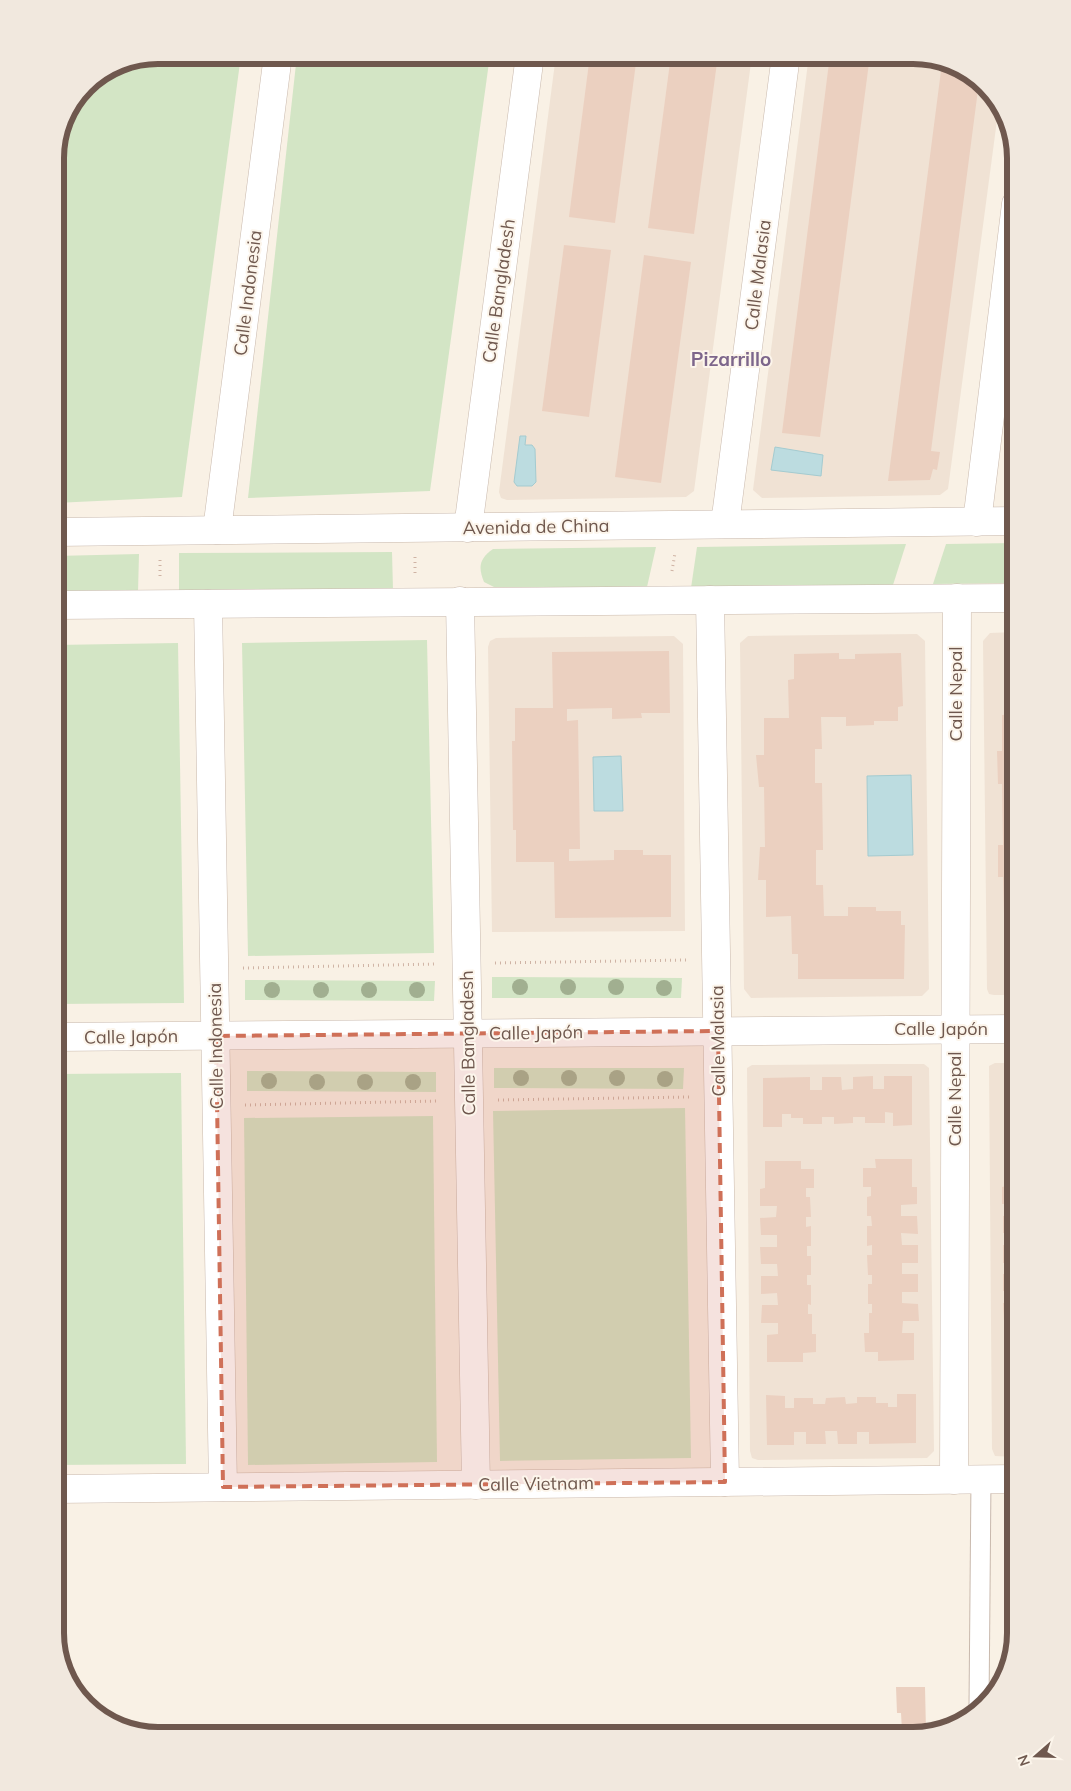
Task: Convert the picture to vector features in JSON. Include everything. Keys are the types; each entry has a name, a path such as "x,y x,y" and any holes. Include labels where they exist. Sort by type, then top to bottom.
{"street":[{"name":"Calle Indonesia","path":"217,530 277,64"},
{"name":"Calle Bangladesh","path":"468,528 529,64"},
{"name":"Calle Malasia","path":"725,524 785,64"},
{"path":"977,522 1007,277"},
{"name":"Avenida de China","path":"64,532 1007,522"},
{"name":"Calle Nepal","path":"954,1480 957,598"},
{"path":"64,605 1007,598"},
{"name":"Calle Malasia","path":"710,600 725,1482"},
{"name":"Calle Bangladesh","path":"460,601 476,1485"},
{"name":"Calle Indonesia","path":"208,604 223,1487"},
{"name":"Calle Japón","path":"64,1037 1007,1029"},
{"name":"Calle Vietnam","path":"64,1489 1007,1479"}],"lane":[{"path":"979,1700 981,1479"}],"path":[{"path":"666,600 680,525"},
{"path":"414,602 416,528"},
{"path":"160,531 160,604"}],"highlighted area":[{"path":"718,1031 725,1482 223,1487 216,1036"}],"shaded area":[{"path":"555,64 751,64 694,491 686,497 507,500 501,498 499,492"},
{"path":"808,64 919,64 955,73 975,87 998,115 948,489 940,495 762,498 753,490"},
{"path":"1007,632 1007,995 989,994 987,989 983,641 990,633"},
{"path":"917,634 925,641 929,989 922,996 751,998 744,989 740,643 748,636"},
{"path":"674,636 683,644 685,931 492,932 488,647 490,641 496,638"},
{"path":"995,1063 1007,1063 1007,1457 995,1456 992,1449 989,1066"},
{"path":"924,1064 929,1068 934,1451 927,1458 758,1460 752,1458 750,1451 747,1068 752,1065"}],"green space":[{"path":"152,64 240,64 182,497 64,503 64,152 73,116 91,91 111,76 134,67"},
{"path":"296,64 489,64 430,491 248,498"},
{"path":"1007,543 1007,583 933,584 946,544"},
{"path":"906,544 893,585 691,588 697,547"},
{"path":"656,547 647,587 494,587 484,582 481,572 482,560 493,549"},
{"path":"392,552 393,590 179,591 179,553"},
{"path":"139,554 138,592 64,593 64,556"},
{"path":"427,640 434,953 248,956 242,643"},
{"path":"178,643 184,1003 64,1004 64,645"},
{"path":"492,977 682,978 681,998 492,998"},
{"path":"245,980 435,981 434,1001 245,1000"},
{"path":"494,1068 684,1068 683,1089 494,1088"},
{"path":"247,1071 436,1072 436,1092 247,1091"},
{"path":"181,1073 186,1464 64,1465 64,1074"},
{"path":"685,1108 691,1458 500,1461 493,1111"},
{"path":"433,1116 437,1462 248,1465 244,1118"}],"water":[{"path":"520,436 526,436 525,445 532,445 535,449 536,482 532,486 517,486 514,482"},
{"path":"775,447 823,455 821,476 771,470"},
{"path":"621,756 623,811 594,811 593,757"},
{"path":"911,775 913,855 868,856 867,776"}],"building":[{"path":"589,64 636,64 615,223 569,217"},
{"path":"670,64 717,64 694,234 648,228"},
{"path":"829,64 869,64 820,437 782,433"},
{"path":"941,69 955,73 978,90 931,451 940,452 937,470 933,469 930,480 888,481"},
{"path":"564,245 611,250 589,417 542,411"},
{"path":"644,255 691,262 661,483 615,477"},
{"path":"669,651 670,713 641,713 642,718 612,719 612,708 567,709 567,721 578,720 580,849 569,849 569,861 614,860 614,850 643,850 643,855 671,855 671,917 555,918 554,862 516,862 516,830 513,830 512,741 515,741 515,708 553,708 552,652"},
{"path":"839,653 839,659 855,659 855,654 901,653 903,706 898,707 898,721 874,721 874,725 846,726 846,717 821,717 822,749 815,749 815,783 822,783 823,850 816,850 816,885 823,885 824,916 848,916 848,907 876,907 876,911 901,911 901,925 905,925 904,979 798,979 798,954 792,954 791,916 766,917 766,880 758,880 760,847 765,847 764,787 759,787 756,755 764,755 764,718 789,718 788,680 794,679 794,654"},
{"path":"1002,715 1007,715 1007,914 1004,914 1003,877 998,877 998,845 1003,845 1002,784 998,784 997,751 1002,751"},
{"path":"873,1076 873,1089 884,1089 884,1076 912,1076 912,1125 893,1126 893,1113 885,1112 885,1123 865,1123 865,1117 853,1117 853,1123 834,1124 834,1117 822,1117 822,1124 803,1124 803,1118 791,1118 791,1114 782,1114 782,1127 763,1127 763,1078 810,1077 810,1090 822,1090 822,1077 841,1077 842,1090 853,1089 853,1077"},
{"path":"1005,1076 1007,1076 1007,1125 1005,1125"},
{"path":"875,1159 912,1159 912,1187 917,1187 917,1204 901,1205 901,1216 917,1216 918,1234 901,1233 902,1245 918,1245 918,1263 902,1263 902,1274 918,1274 918,1292 902,1292 902,1303 918,1304 919,1321 903,1321 902,1333 914,1333 914,1360 878,1361 878,1352 865,1352 864,1333 869,1333 869,1313 872,1313 872,1304 868,1304 868,1284 872,1284 872,1275 868,1275 867,1255 872,1255 872,1245 867,1246 867,1226 872,1226 871,1216 867,1216 867,1197 871,1196 871,1187 863,1187 863,1168 876,1168"},
{"path":"765,1161 801,1161 801,1169 814,1169 814,1188 806,1188 806,1197 810,1197 811,1217 806,1217 806,1227 811,1226 811,1246 807,1246 807,1256 811,1256 811,1275 807,1275 807,1285 811,1285 811,1305 808,1304 808,1314 812,1314 812,1334 816,1334 816,1352 803,1353 803,1362 767,1362 767,1335 778,1334 778,1323 761,1323 762,1305 778,1305 777,1293 761,1294 761,1276 778,1276 777,1264 761,1264 760,1247 777,1247 777,1235 761,1235 760,1218 776,1217 777,1206 760,1206 760,1189 765,1188"},
{"path":"1007,1186 1007,1204 1002,1204 1002,1187"},
{"path":"1003,1216 1007,1216 1007,1233 1003,1233"},
{"path":"1003,1245 1007,1245 1007,1263 1003,1263"},
{"path":"1003,1274 1007,1274 1007,1291 1003,1291"},
{"path":"1003,1303 1007,1303 1007,1321 1004,1321"},
{"path":"897,1394 916,1394 916,1443 869,1444 869,1432 857,1432 857,1444 838,1444 837,1431 825,1431 826,1444 806,1444 806,1432 794,1432 794,1445 767,1445 766,1395 785,1396 785,1408 794,1408 794,1398 813,1398 813,1404 825,1404 826,1398 845,1397 846,1404 857,1403 857,1397 876,1397 876,1403 888,1403 888,1407 897,1407"},
{"path":"896,1687 925,1687 926,1726 902,1727 901,1713 897,1713"}],"district":[{"name":"Pizarrillo","path":"731,359"}]}
